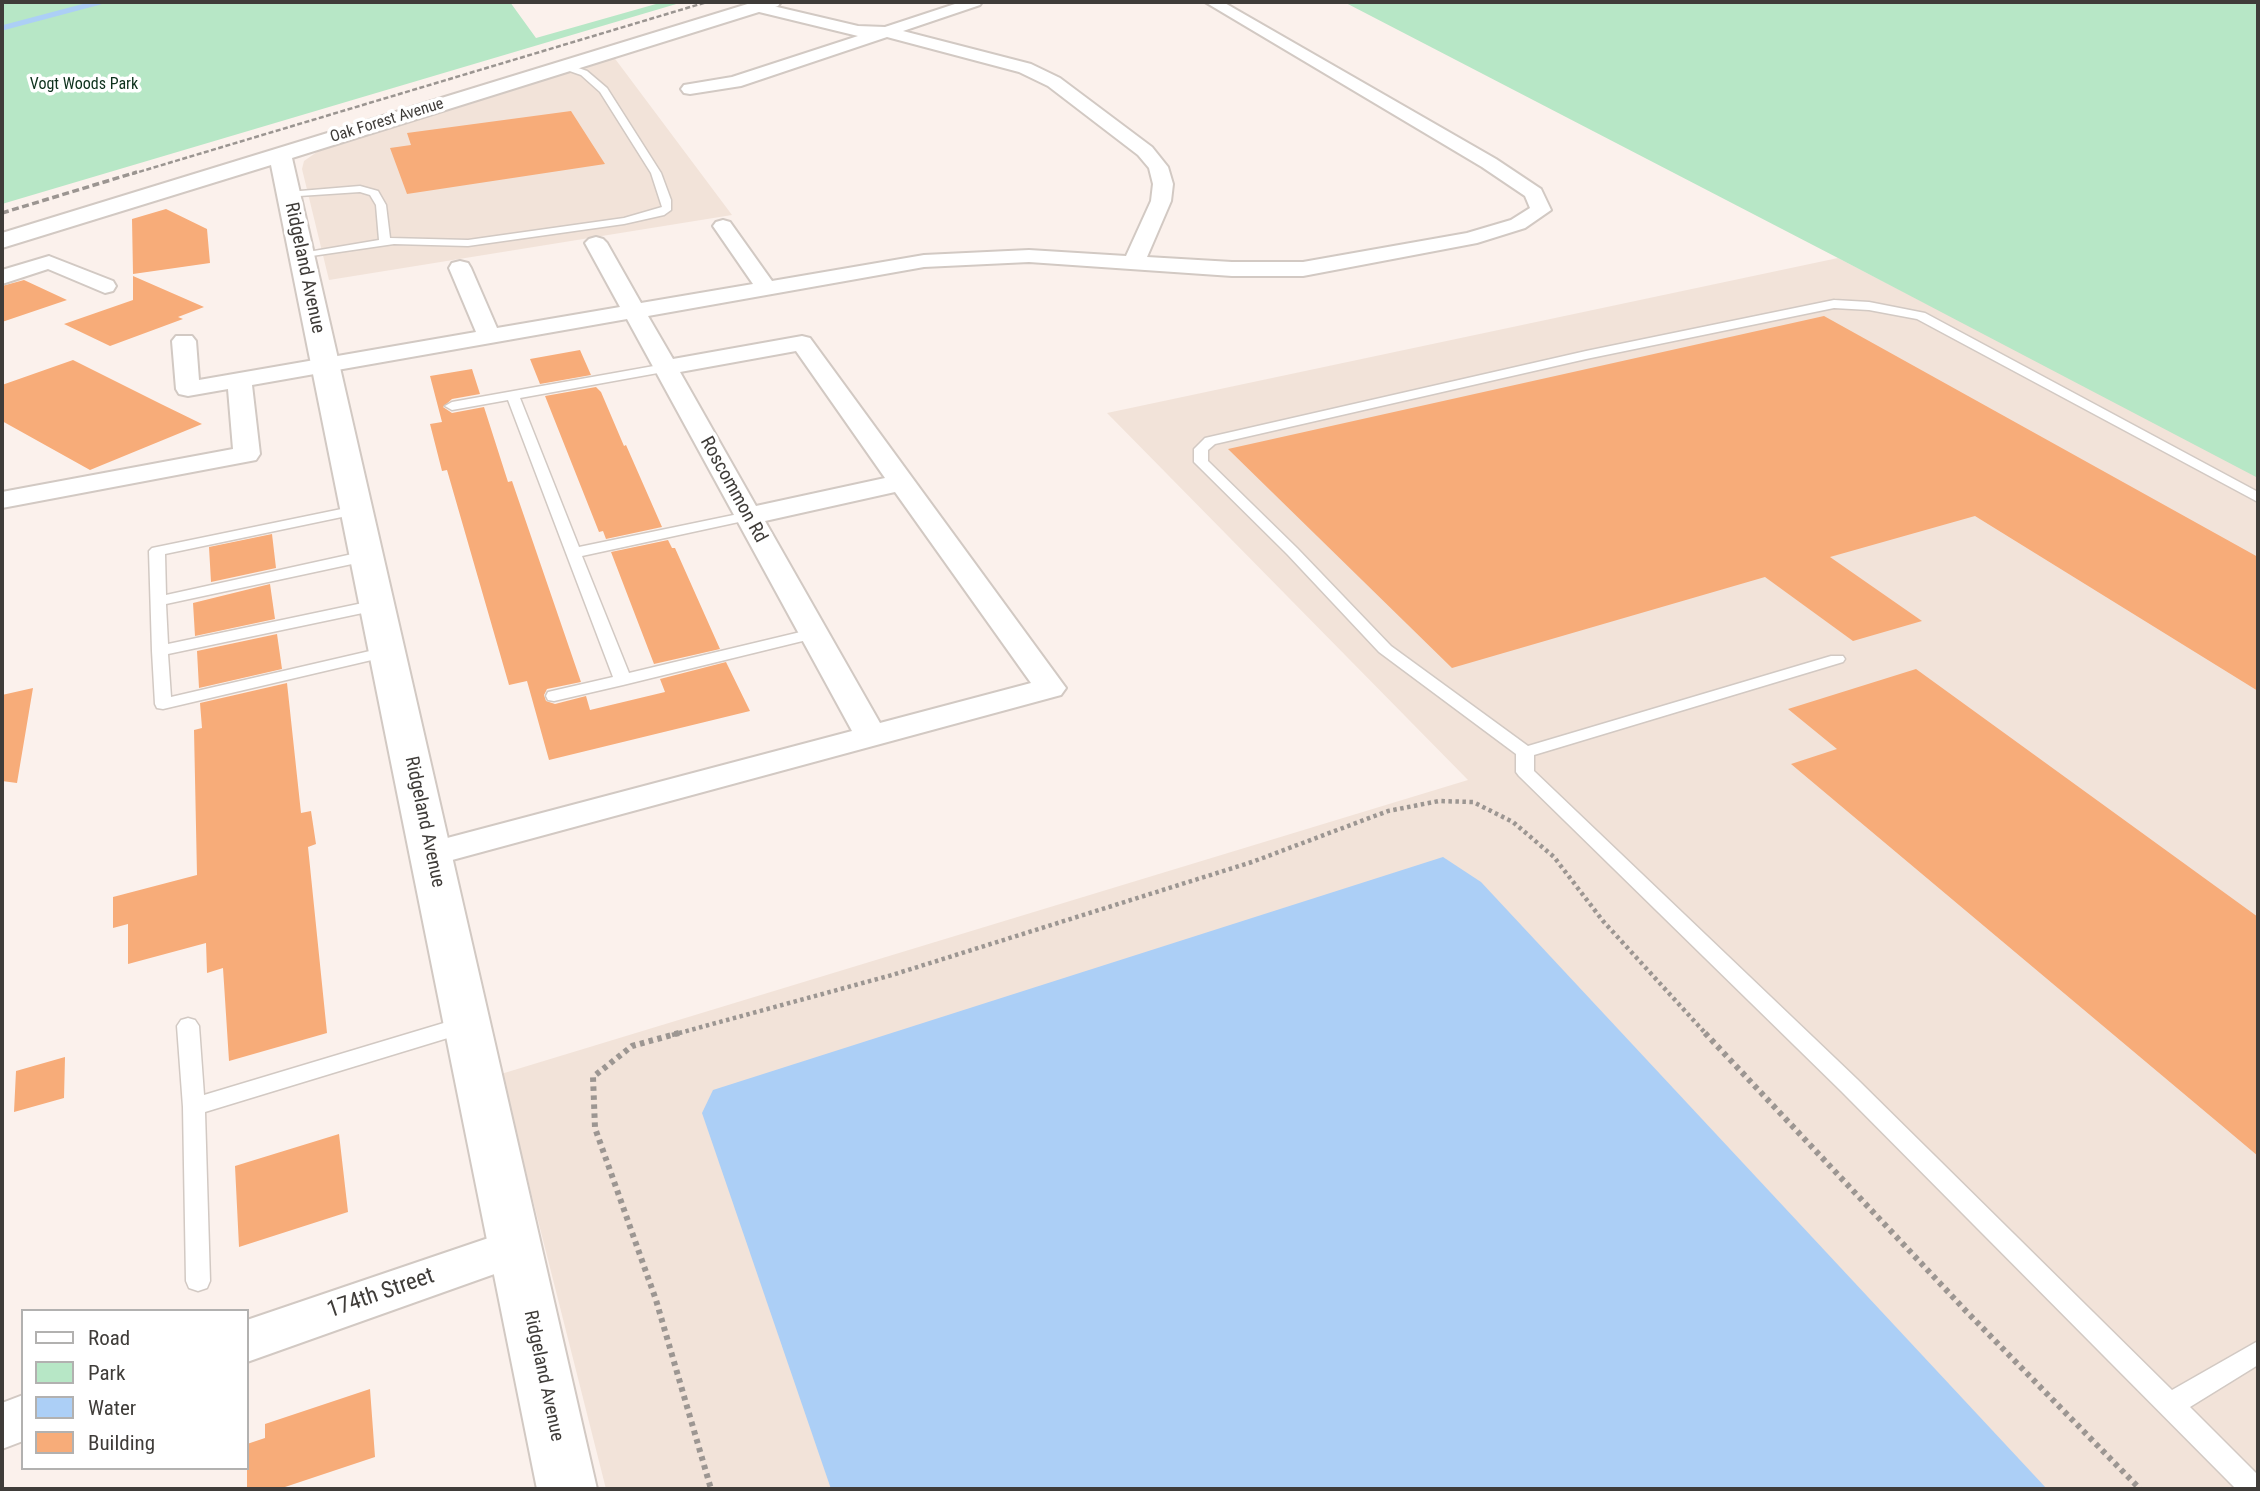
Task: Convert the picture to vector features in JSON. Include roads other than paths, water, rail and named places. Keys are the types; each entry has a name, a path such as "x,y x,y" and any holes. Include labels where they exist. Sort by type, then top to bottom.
{"street":[{"path":"786,2 874,24 882,31"},
{"path":"690,89 735,82 975,2"},
{"path":"184,341 188,389 925,261 1029,256 1232,270 1303,269 1470,239 1518,224 1541,210 1534,193 1489,163 1212,2"},
{"path":"764,4 858,31 882,31 1025,68 1054,82 1145,151 1158,167 1163,184 1161,201 1133,263"},
{"name":"Oak Forest Avenue","path":"2,241 764,4"},
{"name":"Ridgeland Avenue","path":"280,155 567,1489"},
{"path":"723,226 767,289"},
{"name":"Roscommon Rd","path":"596,243 871,736"},
{"path":"2,278 49,262 105,286"},
{"path":"460,268 490,338"},
{"path":"430,854 1050,688 802,343 665,368"},
{"path":"2,499 247,454 239,380"},
{"path":"748,516 902,482"},
{"name":"174th Street","path":"248,1341 515,1248"},
{"path":"2,1426 21,1419"}],"lane":[{"path":"302,256 385,242 442,244 495,240 650,216 667,208 656,173 604,90 584,73 564,66"},
{"path":"288,195 360,189 374,193 381,205 385,242"},
{"path":"1525,752 1385,649 1201,462 1201,449 1210,442 1600,352 1834,304 1869,306 1921,316 2258,498"},
{"path":"452,407 665,368"},
{"path":"513,396 623,680"},
{"path":"356,510 157,551 163,704 387,652"},
{"path":"574,553 748,516"},
{"path":"159,601 366,556"},
{"path":"160,651 377,605"},
{"path":"554,696 813,634"},
{"path":"1525,752 1837,659"},
{"path":"1525,752 1525,772 1858,1094 2254,1489"},
{"path":"194,1107 467,1024"},
{"path":"188,1026 194,1107 198,1281"},
{"path":"2170,1405 2258,1352"}],"water":[{"path":"1443,857 1481,882 2047,1489 831,1489 702,1113 713,1090"}],"waterway":[{"path":"2,28 100,2"}],"railway":[{"path":"132,174 707,2"},
{"path":"2,213 137,172"}],"park label":[{"name":"Vogt Woods Park","path":"84,85"}]}
